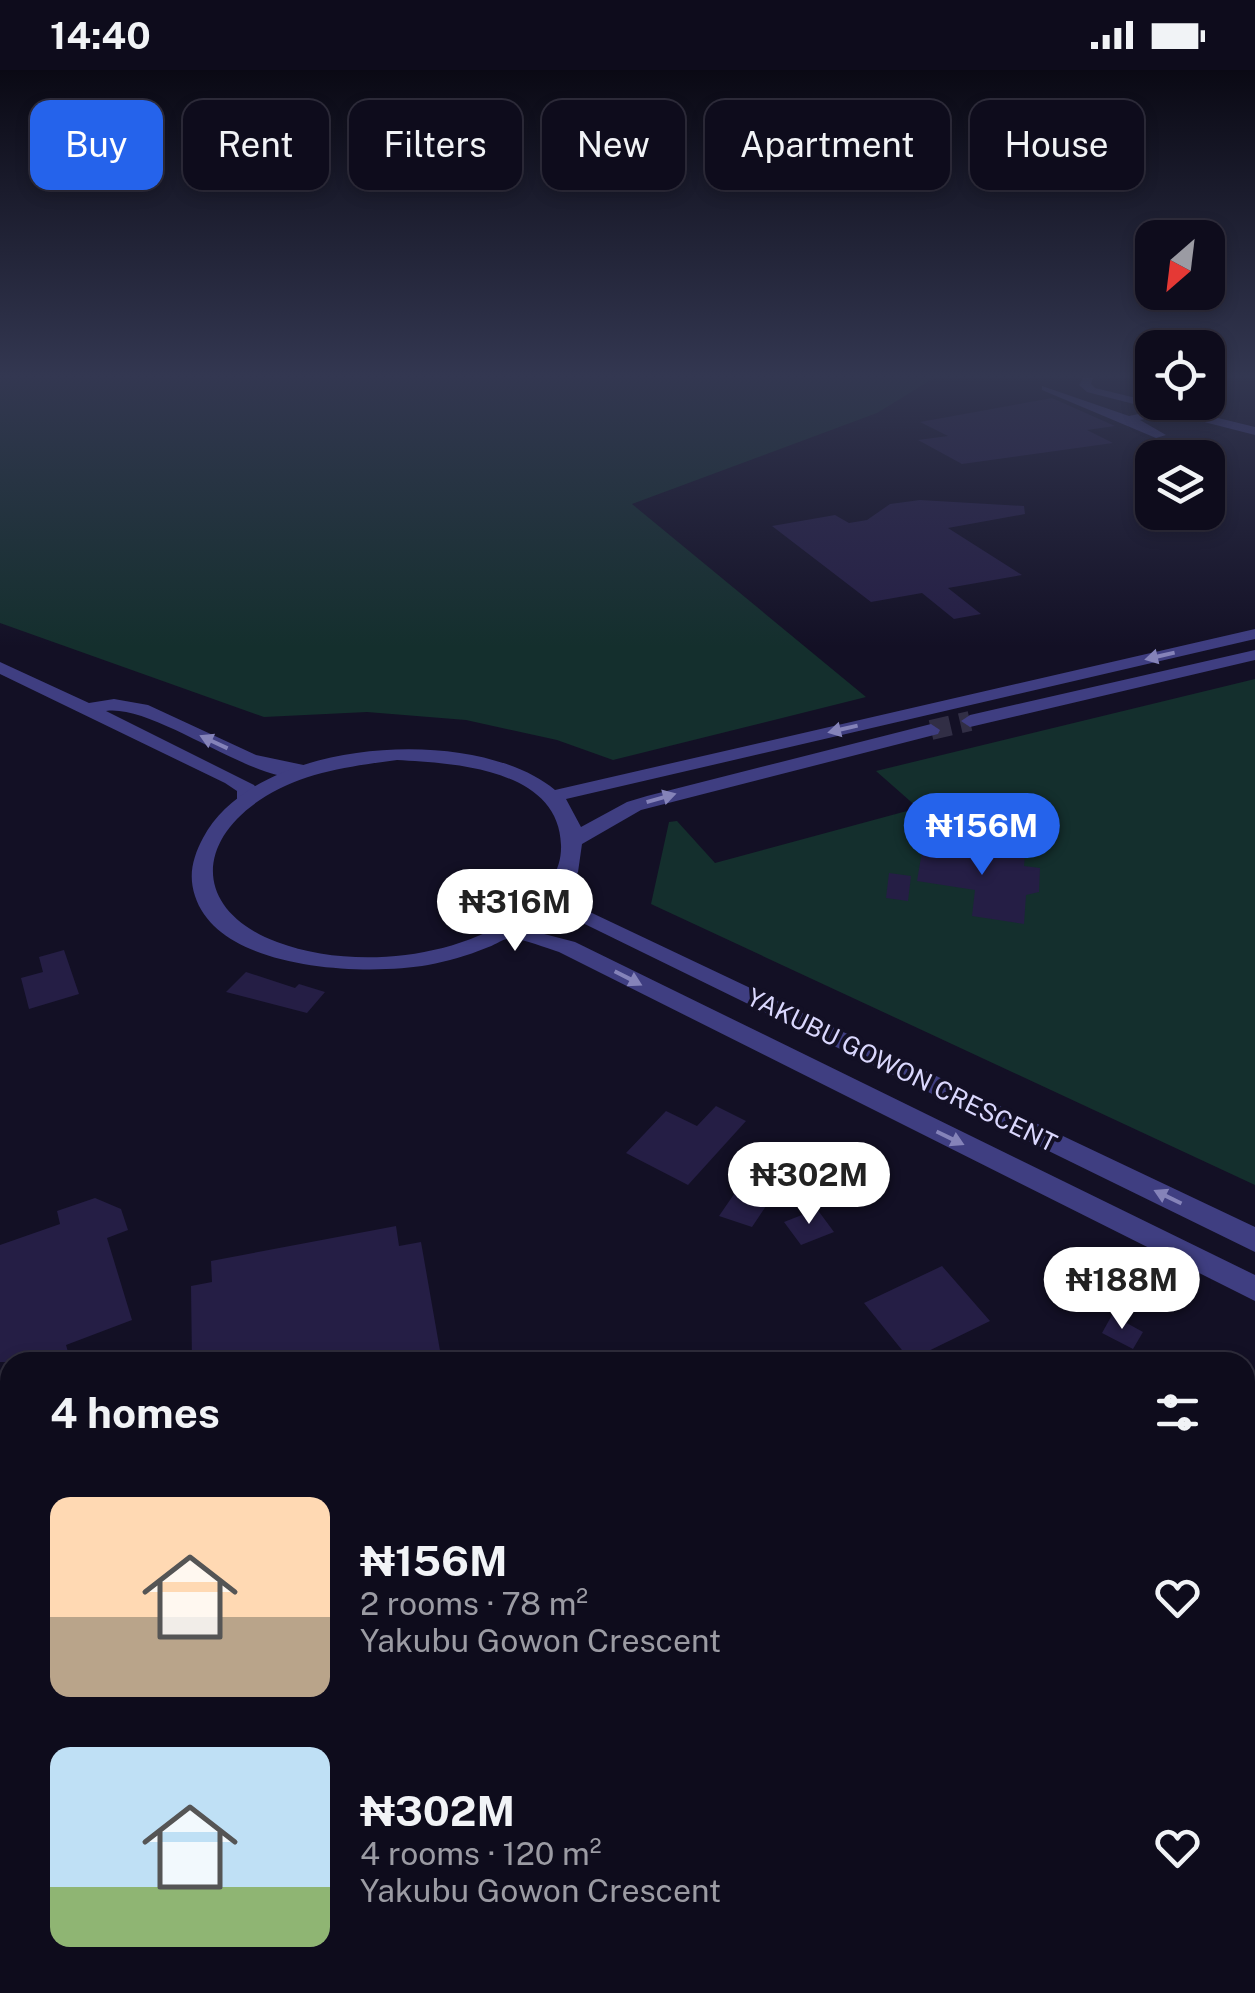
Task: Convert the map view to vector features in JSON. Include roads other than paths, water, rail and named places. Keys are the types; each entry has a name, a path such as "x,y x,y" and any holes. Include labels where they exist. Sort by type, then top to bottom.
{"street":[{"path":"551,796 1255,634"},
{"path":"970,721 1255,654"},
{"path":"0,667 232,778 246,789 244,802"},
{"path":"85,709 108,702 136,706 262,766 286,772 397,754 485,763 522,777 551,796 565,814 574,840 569,869 550,898 505,931 458,950 403,961 346,963 294,956 241,934 210,904 200,868 213,833 244,802 306,771"},
{"path":"574,840 634,806 930,730"},
{"name":"YAKUBU GOWON CRESCENT","path":"550,898 584,918 1255,1240"},
{"name":"YAKUBU GOWON CRESCENT","path":"505,931 567,947 1255,1289"}],"tunnel":[{"path":"931,730 970,721"}]}
